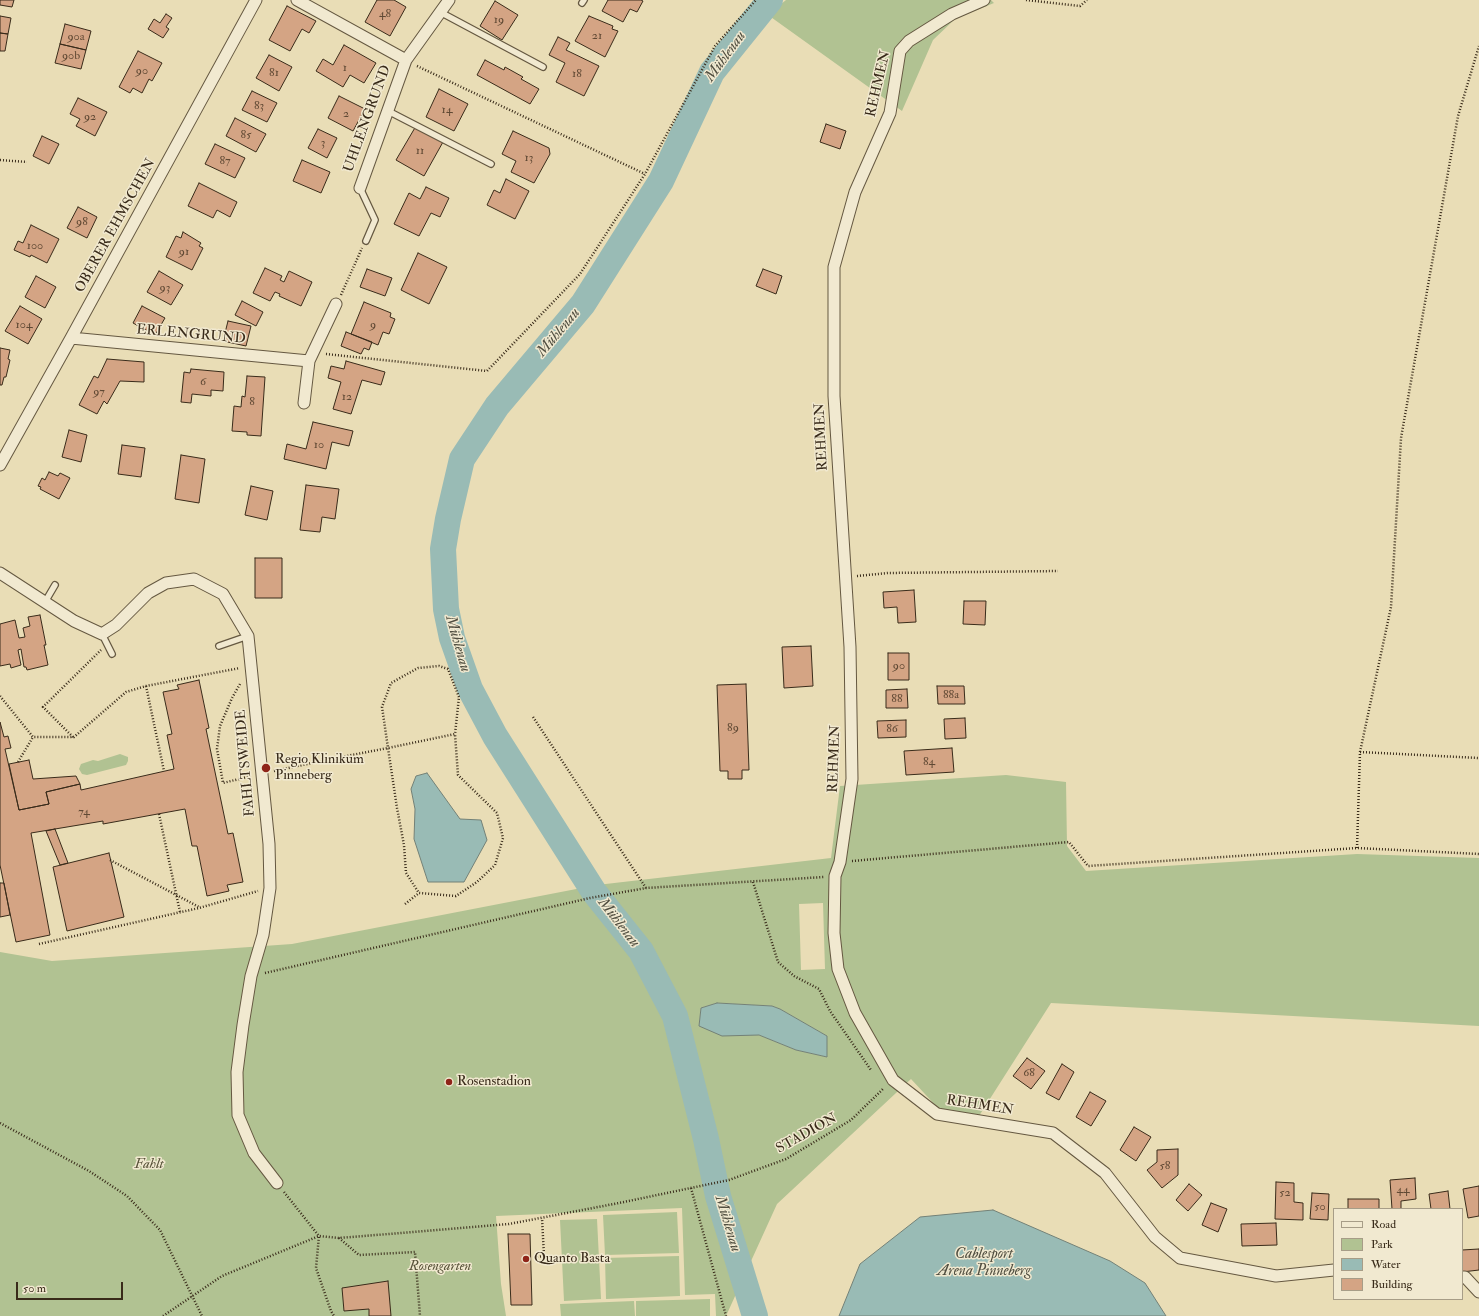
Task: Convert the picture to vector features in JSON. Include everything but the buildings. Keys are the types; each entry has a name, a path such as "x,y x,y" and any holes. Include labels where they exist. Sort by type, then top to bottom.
{"street":[{"name":"OBERER EHMSCHEN","path":"0,465 256,0"},
{"name":"UHLENGRUND","path":"297,0 406,60"},
{"name":"UHLENGRUND","path":"360,188 406,60 449,0"},
{"name":"REHMEN","path":"984,0 952,14 909,40 900,51 890,113 855,192 834,268 834,396 850,647 852,779 840,862 835,876 834,933 838,969 855,1013 894,1080 936,1114 1053,1133 1105,1173 1155,1237 1180,1258 1276,1276 1333,1270"},
{"path":"304,403 311,357 336,304"},
{"name":"ERLENGRUND","path":"71,338 311,357"},
{"path":"0,573 74,621 102,634"},
{"name":"FAHLTSWEIDE","path":"102,634 116,625 148,593 166,583 194,579 223,594 248,636 269,844 270,888 263,935 251,976 243,1025 237,1072 238,1115 254,1153 278,1183"},
{"path":"1463,1277 1465,1277 1479,1292"}],"lane":[{"path":"440,12 543,67"},
{"path":"387,110 491,164"},
{"path":"360,188 375,220 366,241"},
{"path":"45,602 55,584"},
{"path":"102,634 112,654"},
{"path":"219,646 248,636"}],"path":[{"path":"311,357 487,371 580,274 645,174 715,46 756,0"},
{"path":"1026,0 1080,6 1087,0"},
{"path":"1357,848 1360,752 1391,607 1401,438 1458,116 1479,46"},
{"path":"406,60 645,174"},
{"path":"0,160 27,162"},
{"path":"336,304 366,241"},
{"path":"845,577 888,573 1058,571"},
{"path":"74,737 44,707 107,645"},
{"path":"33,737 74,737 126,692 146,686 252,666"},
{"path":"252,666 232,698 220,726 217,749 224,783 455,734"},
{"path":"405,904 419,894 456,896 477,882 495,865 504,838 497,813 458,775 455,734 459,697 448,668 439,666 418,668 391,684 382,707 404,845 406,873 419,894"},
{"path":"146,686 164,771"},
{"path":"0,696 33,737"},
{"path":"533,716 646,888"},
{"path":"18,762 33,737"},
{"path":"1360,752 1479,758"},
{"path":"159,814 180,912"},
{"path":"840,862 1069,842 1088,866 1357,848 1479,854"},
{"path":"110,860 199,908"},
{"path":"251,976 590,898 646,888 835,876"},
{"path":"753,882 778,962 794,976 819,989 830,1011 875,1075"},
{"path":"39,944 199,908 270,888"},
{"name":"STADION","path":"319,1236 339,1238 509,1224 619,1204 729,1180 786,1159 851,1120 884,1088 880,1082"},
{"path":"0,1123 89,1171 128,1196 160,1230 202,1316"},
{"path":"278,1183 319,1236 316,1268 334,1316"},
{"path":"691,1188 726,1316"},
{"path":"538,1257 544,1256 542,1218"},
{"path":"163,1316 222,1276 319,1236"},
{"path":"339,1238 359,1255 415,1252 420,1316"}],"green space":[{"path":"786,0 991,0 994,3 955,19 933,40 902,111 768,15"},
{"path":"120,754 128,757 126,765 87,775 82,774 79,769 81,764 93,760 98,761"},
{"path":"1006,775 1066,782 1067,846 1086,871 1357,854 1479,858 1479,1026 1051,1003 979,1116 938,1108 911,1079 777,1204 726,1316 716,1316 715,1294 685,1295 682,1208 496,1216 501,1284 506,1316 0,1316 0,952 52,961 292,944 597,885 831,858 840,786","holes":["823,903 825,969 801,970 799,904","717,1003 772,1006 780,1009 827,1036 827,1057 796,1050 759,1035 699,1026 701,1008"]},
{"path":"677,1212 679,1253 605,1255 603,1215"},
{"path":"597,1219 601,1299 564,1301 560,1220"},
{"path":"679,1256 680,1296 606,1299 605,1258"},
{"path":"710,1299 710,1316 636,1316 636,1301"},
{"path":"634,1301 635,1316 561,1316 560,1304"}],"water":[{"path":"427,773 460,819 481,820 487,840 464,882 428,882 414,839 415,809 411,789 416,776"},
{"path":"717,1003 772,1006 780,1009 827,1036 827,1057 796,1050 759,1035 722,1036 699,1026 701,1008"},
{"name":"Cablesport Arena Pinneberg","path":"993,1210 1110,1261 1145,1283 1166,1316 839,1316 860,1264 920,1217"}],"waterway":[{"name":"Mühlenau","path":"755,1316 718,1196 706,1139 675,1016 641,951 594,892 495,736 470,689 452,638 446,609 443,549 448,519 462,459 497,406 583,304 661,181 712,72 770,0"}],"place":[{"name":"Regio Klinikum Pinneberg","path":"266,768"},
{"name":"Rosenstadion","path":"449,1082"},
{"name":"Quanto Basta","path":"526,1259"}],"park label":[{"name":"Fahlt","path":"149,1165"},
{"name":"Rosengarten","path":"440,1267"}]}
